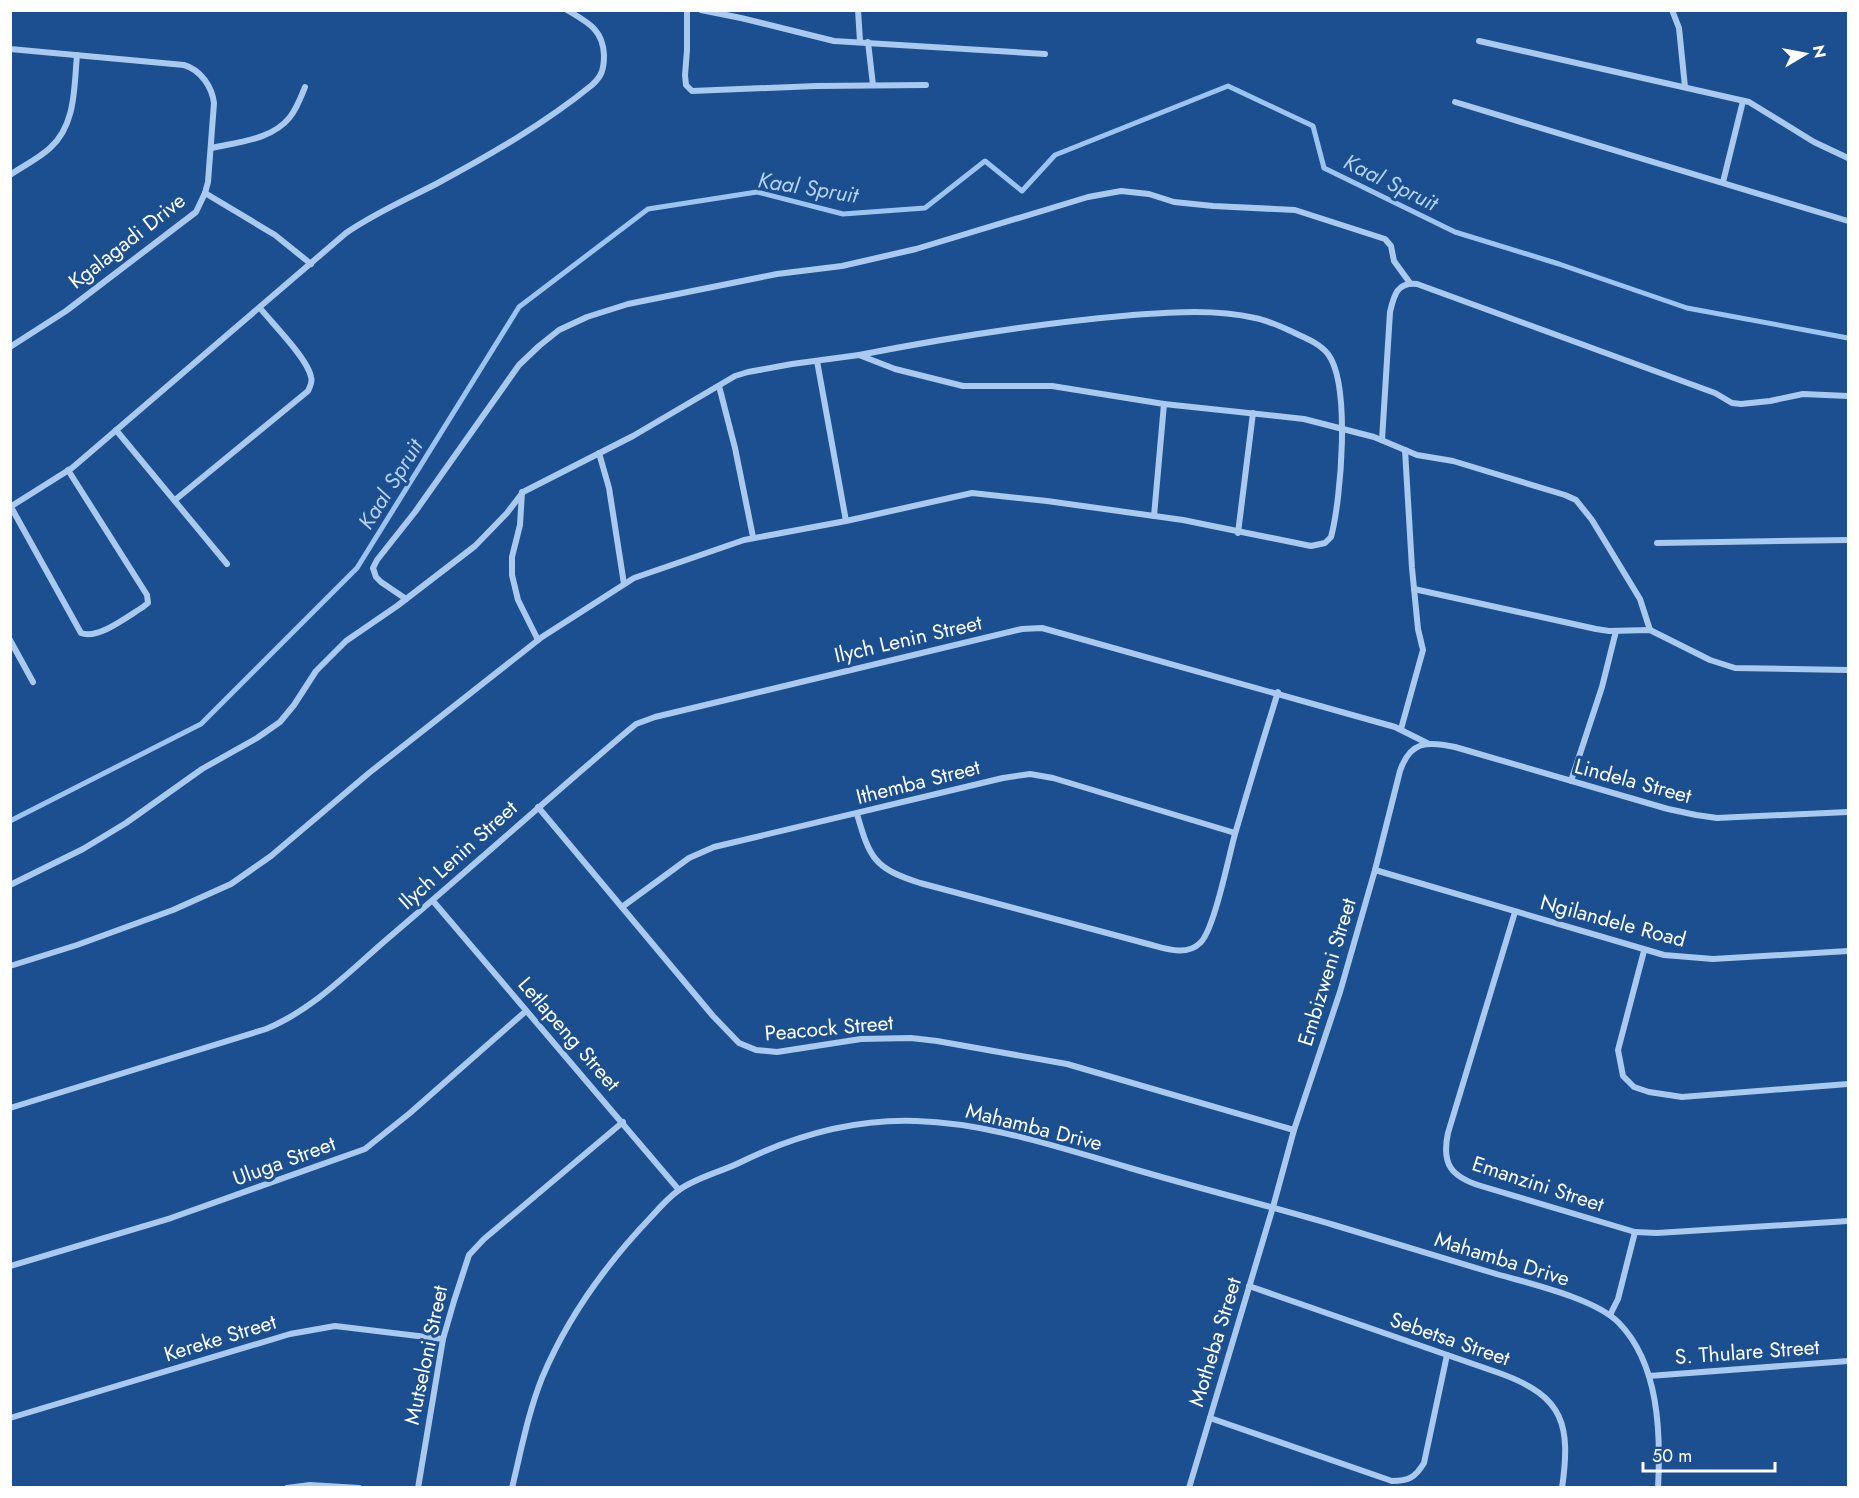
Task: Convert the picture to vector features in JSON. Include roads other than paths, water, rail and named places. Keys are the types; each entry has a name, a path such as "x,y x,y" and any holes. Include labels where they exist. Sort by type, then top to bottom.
{"street":[{"path":"68,470 147,595 148,603 101,632 88,635 81,633 11,507 68,470 346,233 369,217 434,185 526,133 558,112 597,80 603,70 604,49 600,36 592,27 567,10"},
{"path":"687,10 685,75 686,85 692,91 926,84"},
{"path":"701,10 819,38 1045,54"},
{"path":"858,10 873,85"},
{"path":"1672,10 1679,28 1685,87"},
{"path":"1479,41 1743,101 1763,109 1814,142 1848,158"},
{"name":"Kgalagadi Drive","path":"10,49 156,61 191,67 203,77 213,95 214,103 205,194 196,212 74,304 10,347"},
{"path":"10,175 51,147 63,131 72,109 77,55"},
{"path":"211,148 248,141 275,129 289,118 305,87"},
{"path":"1723,182 1743,101"},
{"path":"1455,102 1848,221"},
{"path":"406,599 376,577 373,567 376,560 415,512 519,365 559,330 604,311 720,284 842,266 916,249 1088,197 1121,191 1149,194 1174,202 1213,207 1281,208 1322,218 1385,239 1391,246 1394,261 1410,283"},
{"path":"205,194 275,236 311,264"},
{"path":"1382,440 1390,312 1395,293 1404,284 1410,283 1715,393 1732,403 1755,404 1803,394 1848,396"},
{"path":"175,500 308,391 311,385 312,379 304,363 260,308"},
{"path":"10,885 83,849 126,823 202,769 257,738 280,722 316,671 349,638 406,599 475,546 507,513 523,492 633,436 735,376 944,339 1081,319 1176,312 1241,315 1270,321 1310,340 1326,352 1333,363 1343,429 1333,530 1329,540 1322,544 1311,546 1154,516 972,493 753,537 672,563 644,573 624,584 538,640 369,773 271,856 231,884 173,910 77,945 10,966"},
{"path":"860,355 906,372 963,386 1052,386 1164,404 1304,419 1382,440 1417,455 1471,466 1565,495 1576,500 1592,520 1645,609 1650,630"},
{"path":"817,361 846,520"},
{"path":"719,386 735,448 753,537"},
{"path":"1154,516 1164,404"},
{"path":"1238,532 1252,413"},
{"path":"116,430 227,564"},
{"path":"1401,729 1423,650 1414,589 1406,450"},
{"path":"599,453 609,488 624,584"},
{"path":"523,492 520,525 512,557 512,575 518,600 538,640"},
{"path":"1657,543 1848,540"},
{"path":"1414,589 1596,629 1650,630 1710,660 1735,668 1848,670"},
{"name":"Ilych Lenin Street","path":"10,1108 161,1063 277,1024 311,1004 433,901 538,807 624,734 645,720 1022,629 1042,628 1278,692 1401,729 1429,744"},
{"path":"1571,781 1602,687 1616,631"},
{"path":"10,640 33,682"},
{"path":"857,814 871,854 877,863 894,874 920,883 1180,951 1197,945 1207,933 1278,692"},
{"name":"Lindela Street","path":"1414,748 1429,744 1455,747 1668,809 1717,818 1848,812"},
{"name":"Embizweni Street","path":"1273,1207 1294,1130 1340,992 1375,870 1400,771 1406,756 1414,748"},
{"name":"Ithemba Street","path":"622,907 695,854 723,845 982,783 1036,774 1235,833"},
{"name":"Peacock Street","path":"538,807 730,1036 739,1043 756,1050 777,1052 861,1039 911,1038 937,1041 1067,1064 1294,1130"},
{"name":"Ngilandele Road","path":"1375,870 1644,951 1664,955 1713,959 1848,951"},
{"name":"Letlapeng Street","path":"433,901 679,1190"},
{"name":"Emanzini Street","path":"1515,912 1448,1133 1446,1149 1448,1163 1454,1173 1467,1181 1635,1232 1657,1233 1848,1221"},
{"path":"1644,951 1618,1050 1623,1076 1634,1087 1649,1092 1682,1097 1848,1084"},
{"name":"Uluga Street","path":"10,1266 171,1218 364,1149 410,1113 526,1011"},
{"name":"Mahamba Drive","path":"513,1488 535,1400 558,1344 601,1275 631,1238 679,1190 778,1145 814,1134 864,1123 916,1121 990,1129 1273,1207 1561,1293 1610,1316 1622,1326 1632,1341 1648,1376 1655,1403 1659,1438 1658,1488"},
{"name":"Mutseloni Street","path":"418,1488 443,1339 460,1277 472,1250 623,1122"},
{"name":"Motheba Street","path":"1189,1488 1273,1207"},
{"path":"1610,1316 1618,1299 1635,1232"},
{"name":"Sebetsa Street","path":"1249,1287 1524,1382 1545,1395 1557,1411 1563,1426 1565,1466 1562,1488"},
{"name":"Kereke Street","path":"10,1418 290,1334 318,1328 335,1326 443,1339"},
{"path":"1210,1418 1392,1481 1406,1481 1417,1475 1424,1463 1447,1355"},
{"name":"S. Thulare Street","path":"1648,1376 1848,1361"},
{"path":"287,1488 310,1485 359,1488"}],"waterway":[{"name":"Kaal Spruit","path":"10,821 201,724 357,568 519,307 648,209 757,192 843,214 925,208 985,161 1022,191 1055,155 1228,86 1313,126 1324,168 1455,232 1559,264 1687,308 1848,338"}]}
